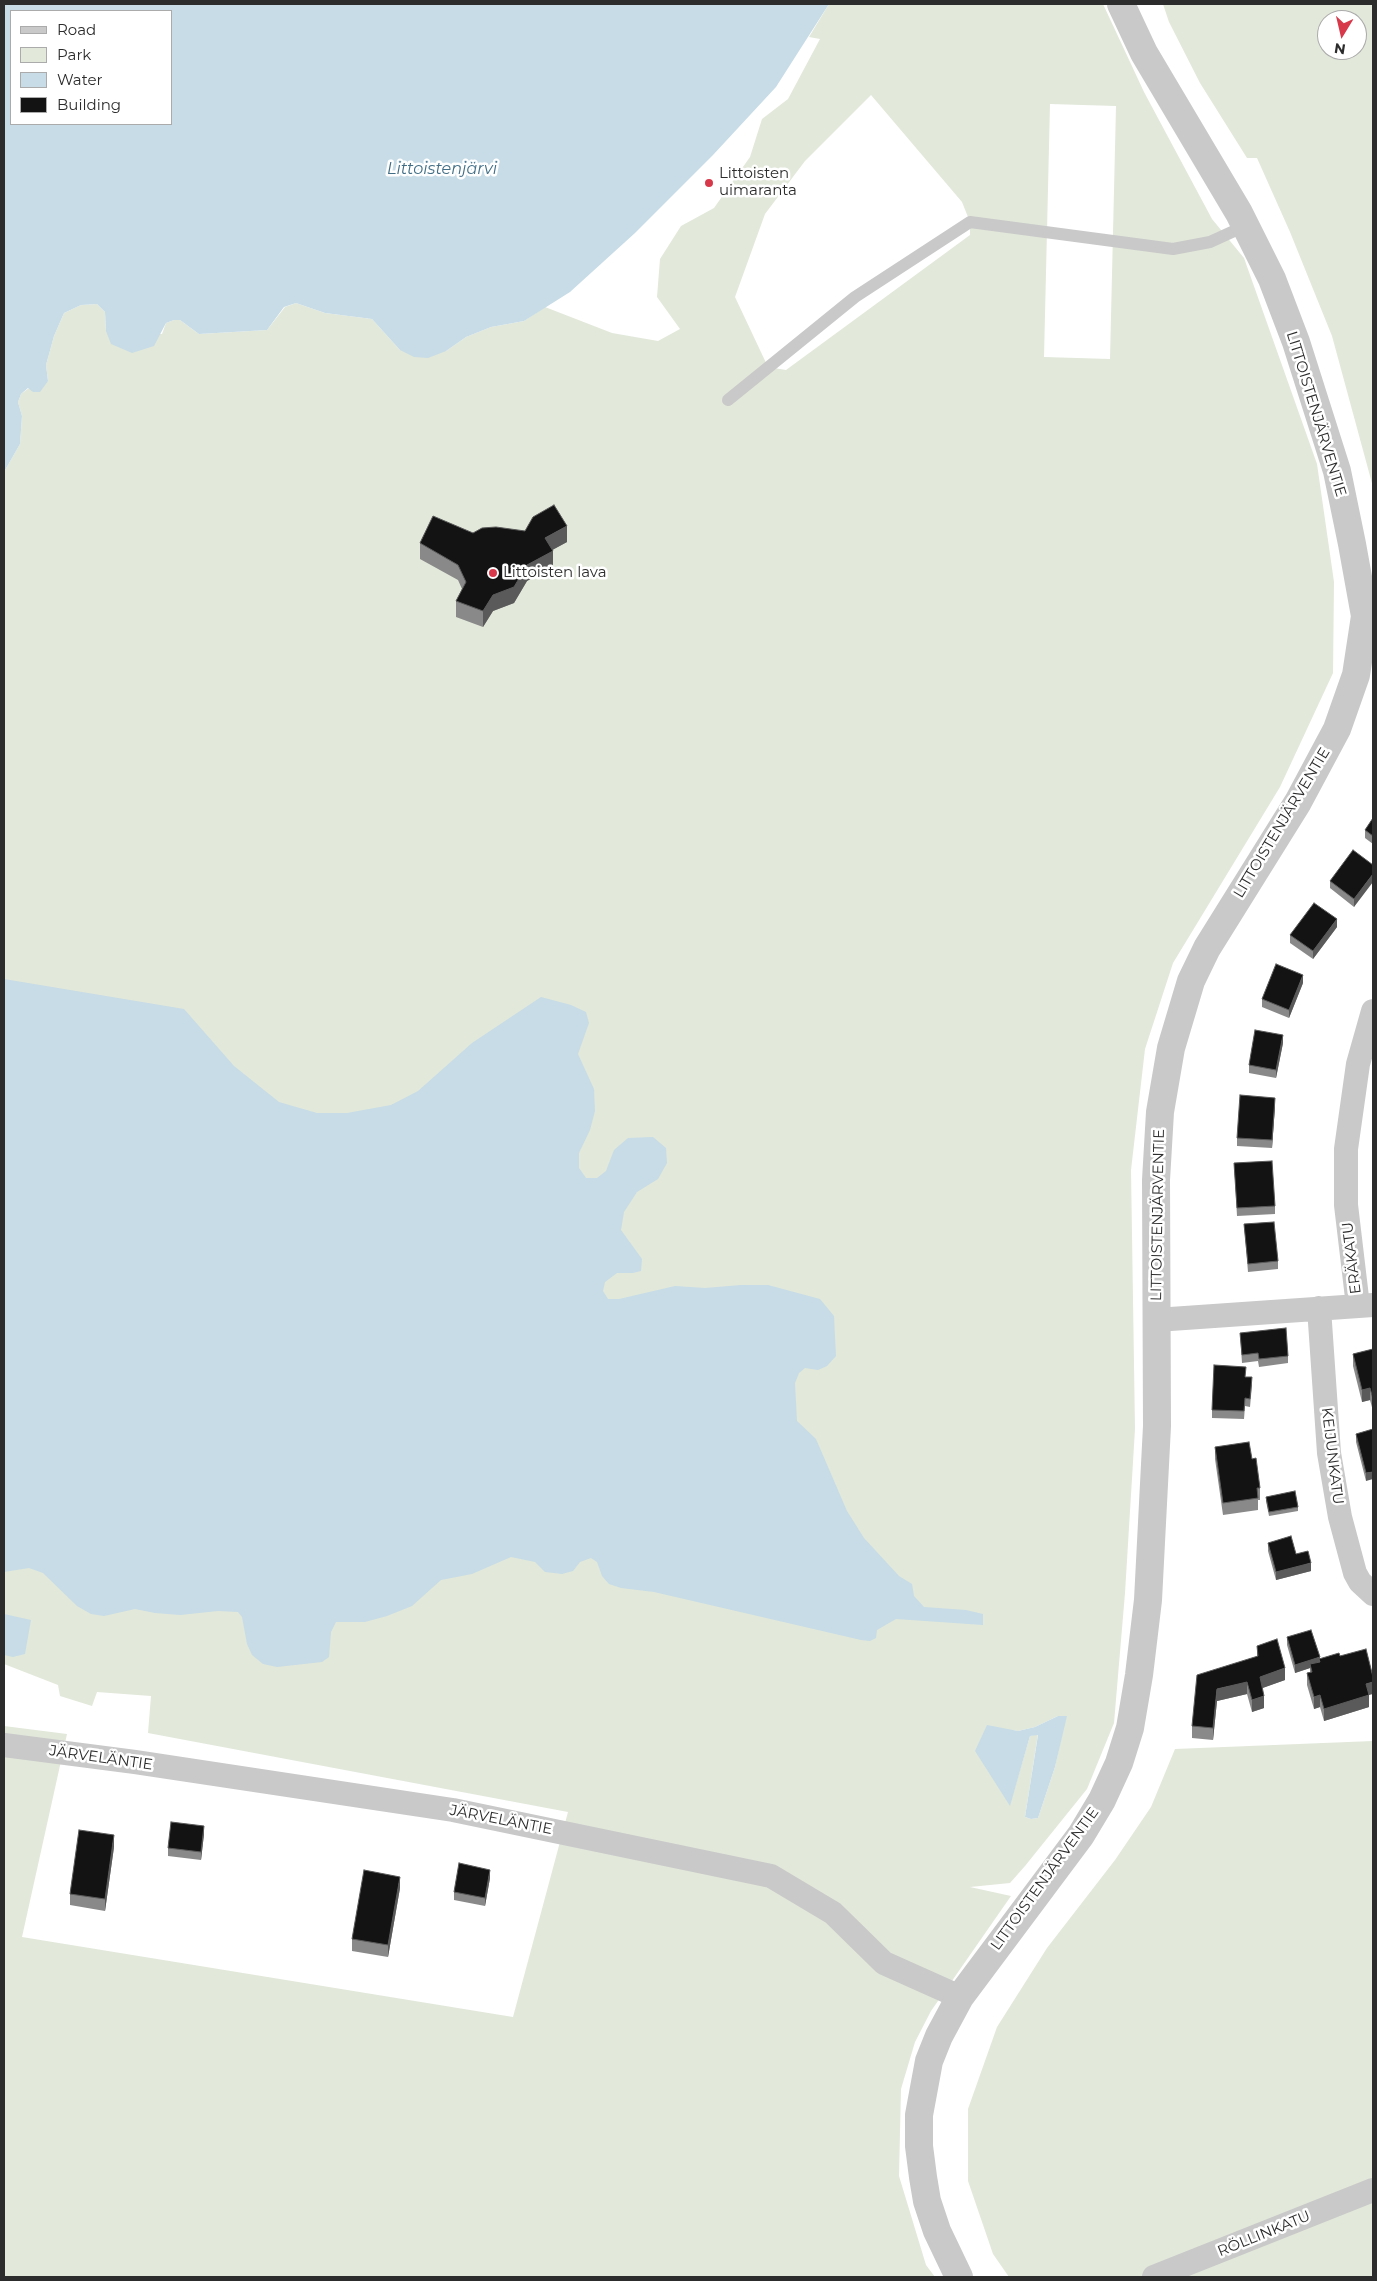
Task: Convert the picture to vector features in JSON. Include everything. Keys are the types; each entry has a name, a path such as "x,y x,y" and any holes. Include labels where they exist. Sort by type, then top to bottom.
{"street":[{"name":"LITTOISTENJÄRVENTIE","path":"959,2277 937,2231 927,2200 919,2146 919,2115 929,2061 939,2036 960,1997 1081,1835 1102,1800 1119,1763 1130,1728 1139,1675 1148,1600 1157,1426 1155,1209 1158,1135 1165,1078 1181,1009 1191,981 1207,948 1298,802 1333,737 1356,675 1369,615 1334,462 1296,342 1272,278 1245,226 1144,54 1121,4"},
{"name":"ERÄKATU","path":"1156,1320 1366,1305 1346,1205 1346,1149 1358,1064 1373,1011"},
{"name":"KEIJUNKATU","path":"1320,1308 1329,1453 1338,1508 1355,1573 1360,1582 1373,1594"},
{"name":"JÄRVELÄNTIE","path":"4,1745 453,1810 771,1876 833,1913 884,1963 960,1997"},
{"name":"RÖLLINKATU","path":"1154,2277 1373,2190"}],"lane":[{"path":"728,400 855,297 970,222 1173,249 1210,242 1245,226"}],"green space":[{"path":"829,4 1103,4 1144,92 1212,219 1244,258 1317,464 1334,582 1333,673 1280,787 1173,963 1145,1049 1131,1170 1135,1429 1125,1593 1114,1723 1087,1789 1025,1866 1010,1883 970,1887 1011,1896 931,2011 915,2042 901,2089 899,2176 926,2265 935,2277 4,2277 4,1726 67,1734 22,1937 513,2017 568,1812 148,1733 151,1696 97,1692 92,1706 60,1696 58,1685 4,1664 4,472 20,444 22,416 18,402 21,394 29,388 48,381 46,365 54,336 64,313 81,305 97,304 105,312 106,331 162,334 166,323 180,320 199,334 267,330 285,307 296,303 325,313 372,319 400,350 446,351 466,337 491,327 524,321 545,307 612,333 658,341 680,329 657,297 660,259 681,226 714,208 750,157 762,119 788,99 820,39 809,37","holes":["871,95 962,202 970,222 970,235 786,370 768,367 735,297 765,214 805,161","1050,104 1116,106 1110,359 1044,357","1058,1716 1066,1716 1055,1767 1038,1818 1031,1819 1025,1817 1038,1734 1030,1736 1015,1787 1011,1730 1018,1731 1035,1727"]},
{"path":"1163,4 1373,4 1373,487 1332,336 1290,232 1257,158 1247,158 1200,83 1169,22"},
{"path":"1373,1741 1373,2277 1009,2277 993,2254 968,2181 968,2109 997,2027 1047,1948 1115,1860 1151,1807 1175,1749"}],"water":[{"name":"Littoistenjärvi","path":"4,4 829,4 776,87 713,155 635,233 570,292 524,321 491,327 466,337 446,351 428,358 414,357 400,350 372,319 325,313 296,303 284,307 267,330 199,334 180,320 174,320 166,323 154,346 132,353 111,344 106,331 105,312 97,304 81,305 64,313 54,336 46,365 48,381 40,392 33,392 28,388 21,394 18,402 22,416 20,444 4,472"},
{"path":"4,979 184,1009 234,1066 279,1102 317,1113 347,1113 391,1105 418,1091 472,1043 541,997 571,1005 586,1012 589,1023 578,1054 594,1089 595,1111 590,1130 579,1153 579,1168 586,1178 597,1178 606,1171 614,1150 628,1138 653,1137 666,1148 667,1163 658,1179 637,1192 624,1212 621,1230 642,1259 641,1271 617,1273 605,1282 603,1291 608,1299 619,1299 675,1286 705,1288 768,1285 820,1299 834,1316 836,1356 827,1366 818,1370 805,1368 799,1373 795,1383 797,1421 816,1439 847,1511 864,1538 899,1576 912,1584 914,1596 924,1607 966,1610 983,1614 983,1625 896,1619 877,1630 876,1638 870,1641 861,1640 654,1592 621,1588 609,1584 602,1576 597,1562 591,1558 580,1562 573,1571 562,1574 545,1572 535,1562 511,1557 472,1574 441,1580 412,1606 387,1616 365,1622 336,1622 331,1632 329,1657 322,1662 277,1667 263,1664 252,1655 247,1644 242,1617 238,1612 218,1611 180,1615 135,1609 104,1616 91,1614 77,1606 43,1573 29,1568 4,1572"},
{"path":"4,1614 31,1620 25,1654 13,1657 4,1655"},
{"path":"1058,1716 1067,1716 1055,1767 1038,1818 1031,1819 1025,1817 1038,1735 1030,1736 1010,1806 975,1751 987,1725 1018,1731 1035,1727"}],"building":[{"name":"Littoisten lava","path":"554,505 567,526 545,538 553,551 527,565 514,587 493,595 483,611 456,601 466,582 458,565 420,543 433,516 473,533 482,528 496,527 525,531 533,517"},
{"path":"1373,818 1373,836 1365,830"},
{"path":"1353,850 1373,865 1373,874 1354,899 1330,881"},
{"path":"1314,903 1337,919 1313,951 1290,935"},
{"path":"1276,964 1303,975 1289,1010 1262,999"},
{"path":"1255,1030 1283,1035 1276,1070 1249,1065"},
{"path":"1240,1095 1275,1098 1272,1140 1237,1138"},
{"path":"1272,1161 1275,1206 1237,1208 1234,1163"},
{"path":"1274,1222 1278,1261 1248,1264 1244,1224"},
{"path":"1286,1328 1288,1356 1259,1359 1258,1353 1242,1355 1240,1333"},
{"path":"1373,1349 1373,1399 1370,1388 1362,1390 1353,1354"},
{"path":"1214,1365 1246,1367 1245,1377 1252,1377 1250,1399 1245,1398 1244,1411 1212,1410"},
{"path":"1373,1429 1373,1472 1366,1473 1356,1434"},
{"path":"1249,1442 1252,1459 1256,1458 1260,1488 1257,1488 1258,1498 1223,1503 1215,1447"},
{"path":"1295,1491 1298,1507 1269,1512 1266,1497"},
{"path":"1291,1536 1296,1554 1308,1551 1311,1563 1276,1572 1268,1543"},
{"path":"1311,1630 1320,1657 1295,1665 1287,1637"},
{"path":"1277,1639 1285,1668 1260,1677 1264,1696 1252,1700 1247,1682 1217,1689 1213,1728 1192,1726 1197,1675 1258,1656 1257,1646"},
{"path":"1366,1649 1373,1677 1373,1682 1366,1684 1369,1695 1324,1709 1320,1695 1314,1697 1307,1673 1312,1672 1310,1664 1320,1662 1319,1659 1339,1653 1340,1656"},
{"path":"171,1822 204,1826 201,1852 168,1848"},
{"path":"79,1830 114,1835 105,1899 70,1894"},
{"path":"459,1863 490,1870 485,1898 454,1892"},
{"path":"364,1870 400,1877 388,1945 352,1939"}],"place":[{"name":"Littoisten uimaranta","path":"709,183"},
{"name":"Littoisten lava","path":"493,573"}]}
